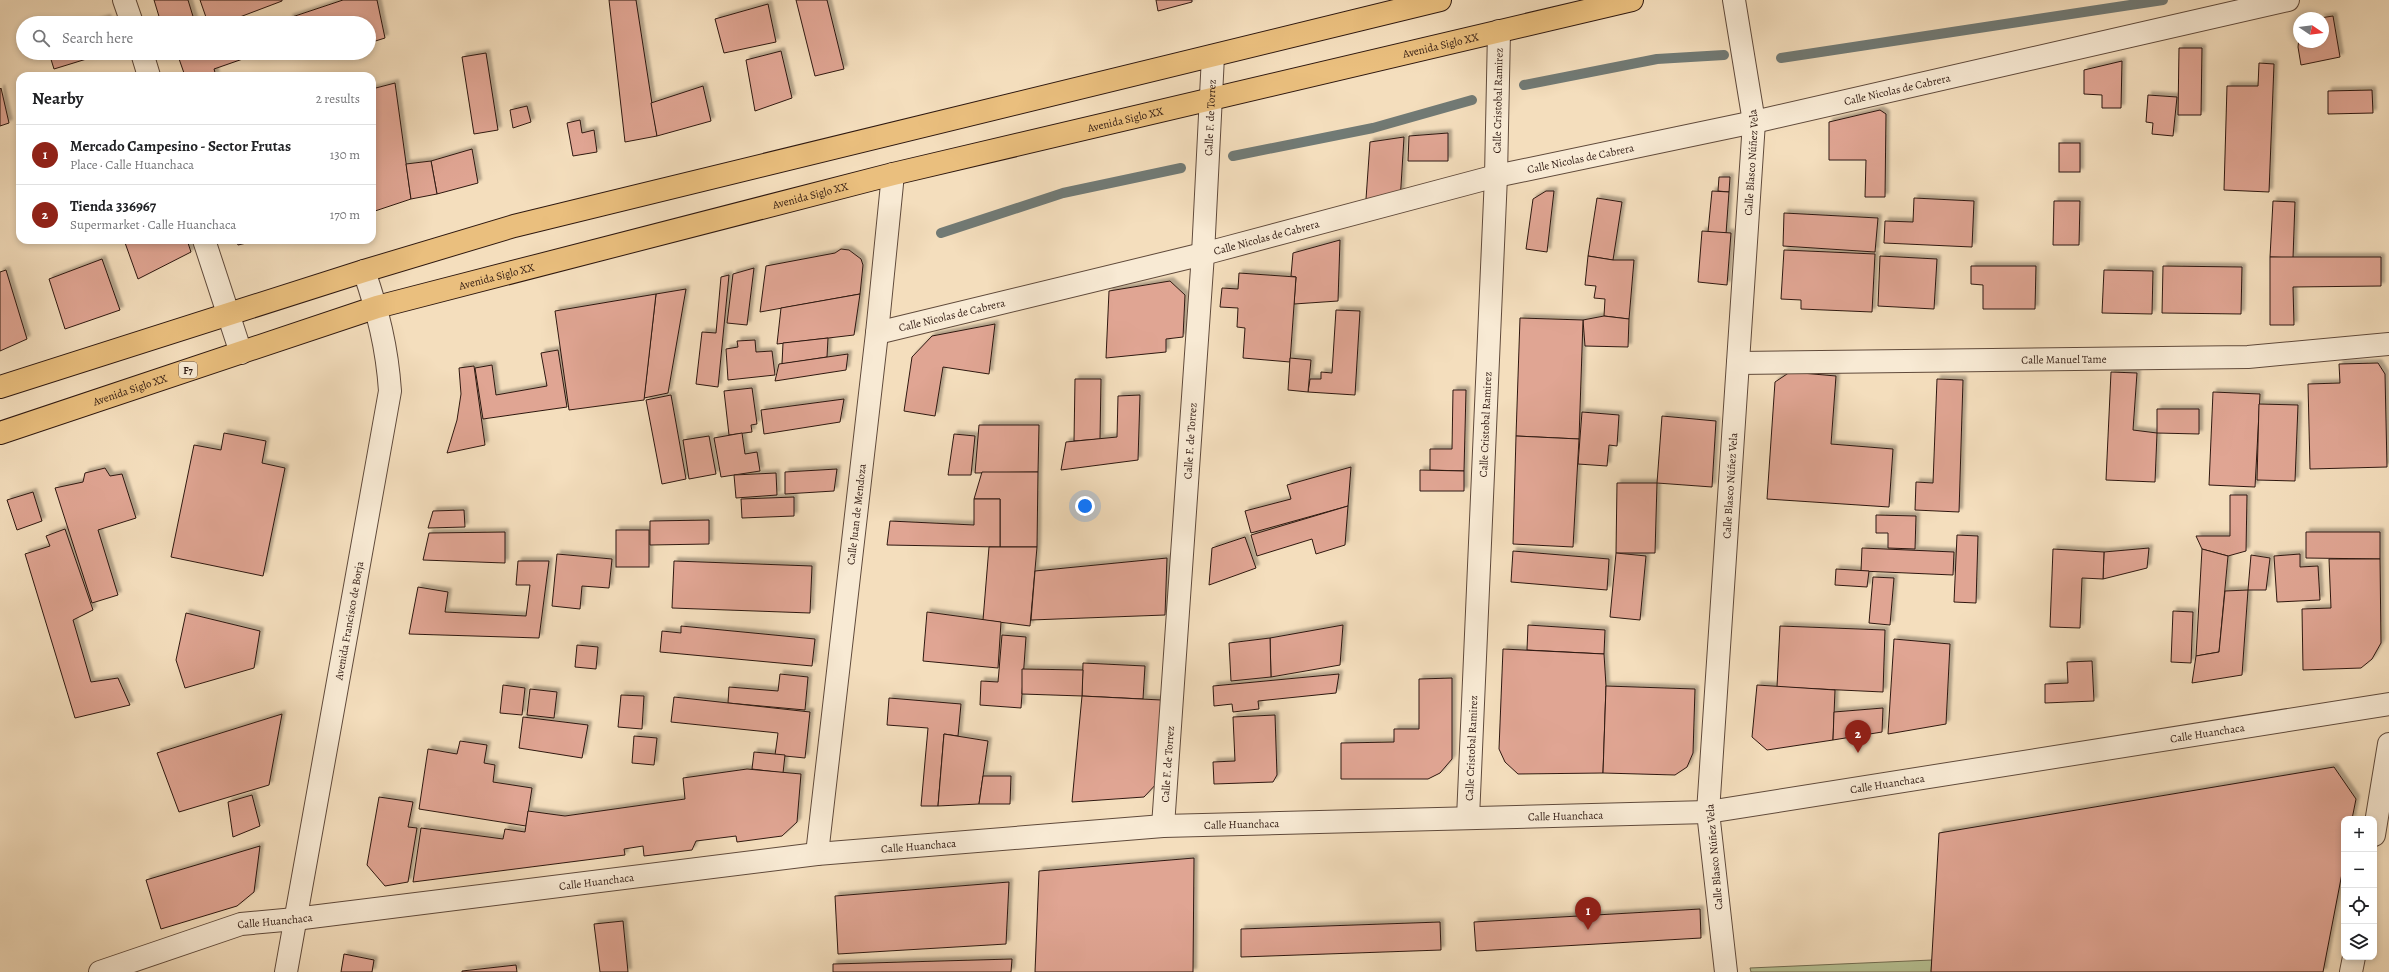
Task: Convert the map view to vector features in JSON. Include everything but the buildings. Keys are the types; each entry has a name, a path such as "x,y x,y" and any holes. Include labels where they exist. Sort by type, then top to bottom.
{"highway":[{"path":"0,387 364,271 514,226 1440,0"},
{"name":"Avenida Siglo XX","path":"0,433 377,307 893,174 1632,0"}],"street":[{"path":"124,0 130,16"},
{"name":"Calle Blasco Núñez Vela","path":"1726,972 1708,812 1754,122 1734,0"},
{"name":"Calle Nicolas de Cabrera","path":"877,332 1203,254 1496,176 1754,122 2288,0"},
{"name":"Calle Cristobal Ramirez","path":"1468,818 1496,176 1499,31"},
{"name":"Calle F. de Torrez","path":"1163,826 1203,254 1213,56"},
{"path":"144,60 148,72"},
{"name":"Calle Juan de Mendoza","path":"817,854 877,332 893,174"},
{"path":"205,244 241,353"},
{"name":"Avenida Francisco de Borja","path":"286,972 390,391 388,355 377,307 364,271"},
{"name":"Calle Manuel Tame","path":"1738,362 2248,357 2389,344"},
{"name":"Calle Huanchaca","path":"100,972 241,924 295,920 817,854 1163,826 1708,812 2389,704"},
{"path":"2377,816 2389,744"},
{"path":"2351,972 2353,960"}],"green space":[{"path":"1932,960 1931,972 1751,972 1750,968"}],"waterway":[{"path":"1781,58 2163,0"},
{"path":"1524,85 1657,59 1724,55"},
{"path":"1233,156 1373,128 1472,100"},
{"path":"941,233 1063,193 1181,168"}],"place":[{"name":"Tienda 336967","path":"1858,753"},
{"name":"Mercado Campesino - Sector Frutas","path":"1588,930"}]}
